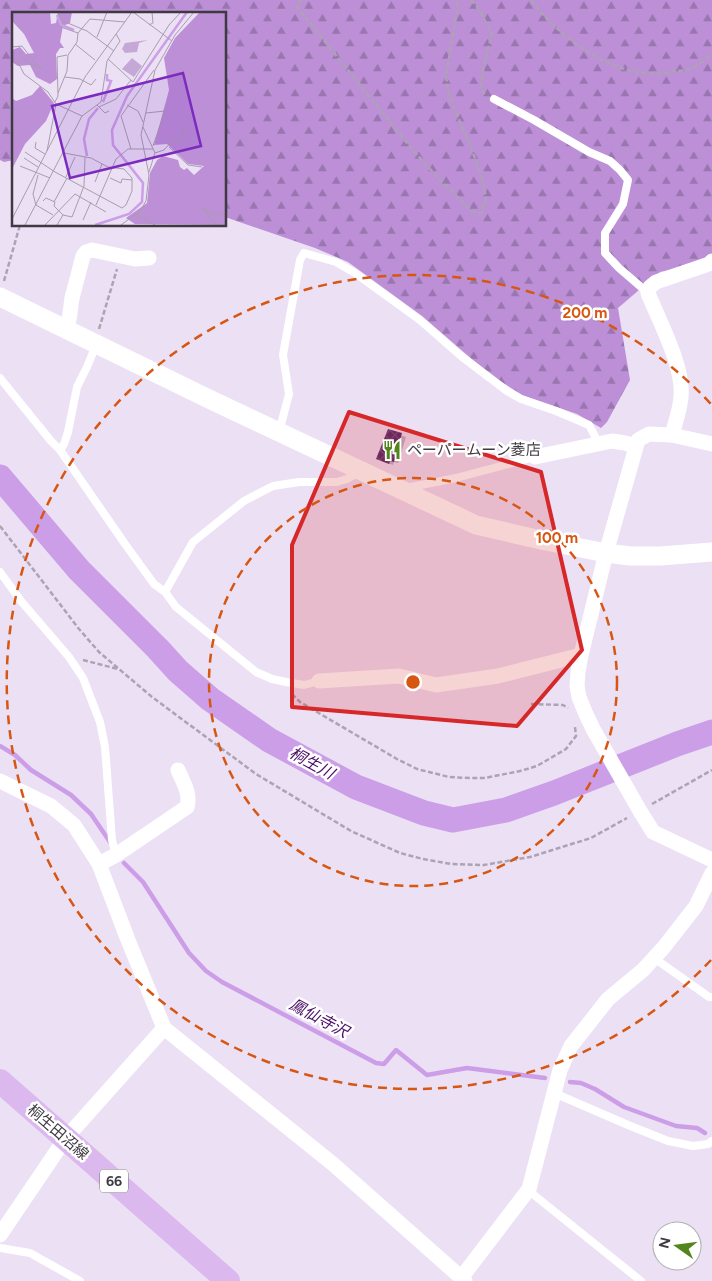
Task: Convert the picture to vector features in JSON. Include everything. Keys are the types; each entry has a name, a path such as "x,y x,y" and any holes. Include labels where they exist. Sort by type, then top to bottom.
{"main road":[{"name":"桐生田沼線","path":"0,1081 228,1281"}],"street":[{"path":"65,329 69,320 72,298 83,256 86,252 92,250 135,259 149,258"},
{"path":"672,435 681,396 678,371 671,348 648,293 650,287 656,282 709,264 712,261"},
{"path":"1,293 65,329 97,338 279,432 476,525 606,554 660,556 712,552"},
{"path":"712,444 672,435 649,434 638,440 606,554 581,655 577,686 582,704 593,729 653,832 712,860"},
{"path":"535,456 612,441 635,446"},
{"path":"319,681 399,676 436,685 498,676 581,655"},
{"path":"99,864 116,855 187,807 188,795 178,770"},
{"path":"0,781 50,806 74,825 99,864 164,1028 333,1164 463,1280 529,1189 560,1070 571,1046 608,999 643,970 654,958 696,906 712,873"},
{"path":"0,1235 66,1139 164,1028"}],"lane":[{"path":"494,99 589,152 610,161 628,180 623,204 605,233 605,253 648,293"},
{"path":"279,432 289,394 283,355 300,260 304,253 336,262 355,274 420,320 461,356 507,391 522,399 589,425 599,444"},
{"path":"60,450 68,432 77,386 87,367 97,338"},
{"path":"0,378 60,450 154,584 165,592 176,607 256,672 272,679 286,682 304,684 319,681"},
{"path":"400,489 456,478 535,456"},
{"path":"165,592 193,542 244,501 273,486 299,482 337,482 362,471"},
{"path":"0,572 21,601 69,657 83,678 100,722 104,739 112,840 116,855"},
{"path":"654,958 709,997 712,997"},
{"path":"554,1093 668,1141 693,1146 708,1144 712,1141"},
{"path":"529,1189 534,1196 641,1281"},
{"path":"0,1248 30,1253 80,1281"}],"path":[{"path":"302,0 299,1 296,7 411,148 440,180 474,212 481,213 486,198 482,178 448,96 446,76 458,0"},
{"path":"471,0 476,5 492,33 481,86 484,95 494,99"},
{"path":"531,0 539,12 570,39 600,60 621,68 639,73 666,73 690,69 712,54"},
{"path":"1,293 20,226"},
{"path":"97,338 120,256"},
{"path":"0,526 79,629 100,652 152,698 256,774 351,831 400,853 451,864 475,865 530,857 591,838 712,770"},
{"path":"69,657 120,670"},
{"path":"286,682 290,692 300,702 397,758 417,768 449,777 485,778 537,766 566,749 576,736 575,723"},
{"path":"530,704 568,707 572,715"}],"highlighted area":[{"path":"349,412 541,472 582,650 517,726 292,707 292,545"}],"green space":[{"path":"0,0 712,0 712,261 660,272 618,308 630,380 607,422 601,428 577,414 522,395 489,374 422,316 348,262 315,248 226,217 226,12 12,12 12,160 4,162 0,160"}],"building":[{"path":"388,429 402,433 394,462 390,461 389,464 376,459"}],"waterway":[{"name":"桐生川","path":"0,477 79,570 178,671 210,699 269,740 356,787 424,813 453,820 506,810 712,732"},
{"name":"鳳仙寺沢","path":"0,746 15,755 31,770 71,795 91,814 110,842"},
{"name":"鳳仙寺沢","path":"124,863 143,882 189,953 206,971 222,982 376,1063 384,1064 396,1050 427,1075 467,1068 545,1078"},
{"name":"鳳仙寺沢","path":"570,1082 581,1083 595,1089 624,1107 676,1126 697,1128 705,1133"}],"place":[{"name":"ペーパームーン菱店","path":"392,450"}]}
